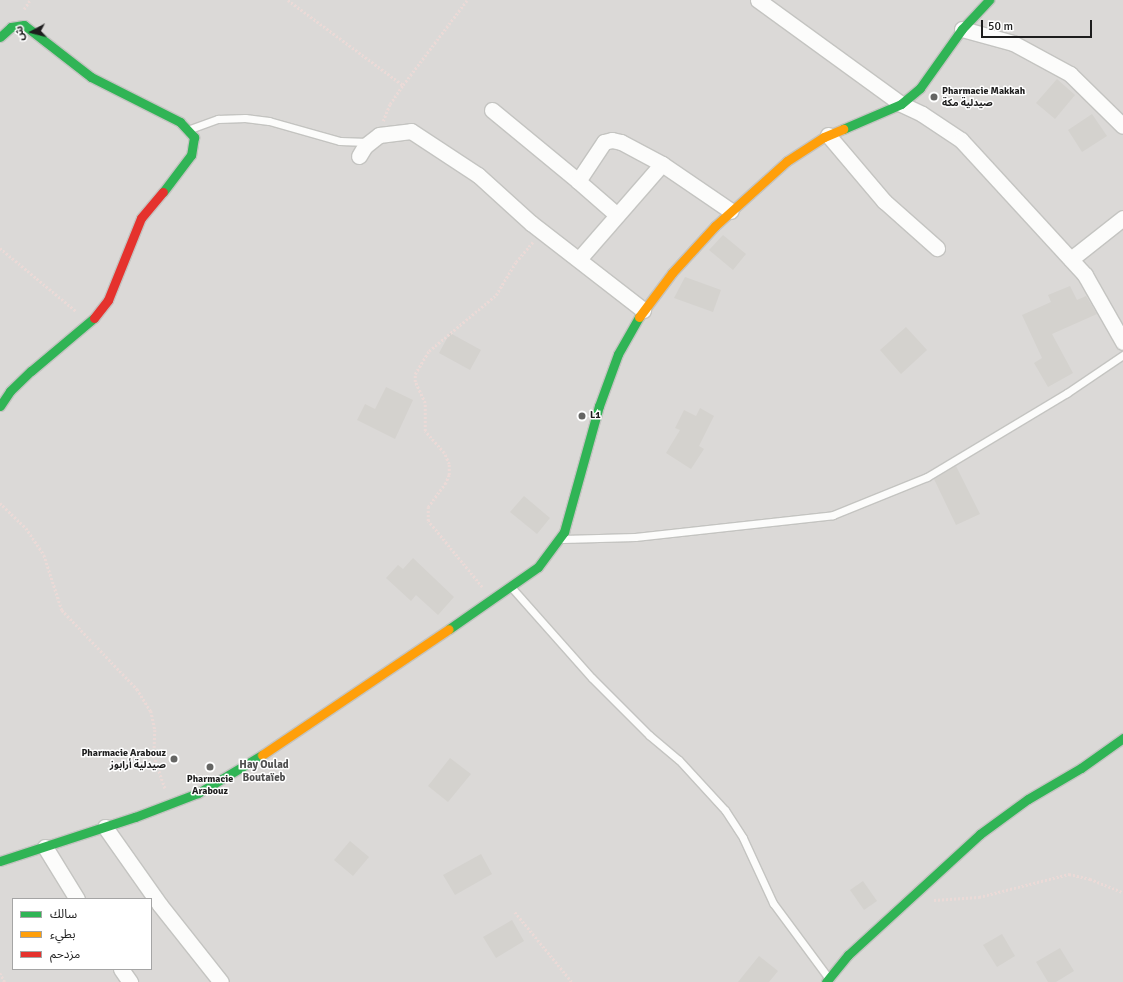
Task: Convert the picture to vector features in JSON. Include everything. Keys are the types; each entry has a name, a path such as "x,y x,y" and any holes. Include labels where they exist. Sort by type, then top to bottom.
{"street":[{"path":"758,0 901,104 922,114 961,140 1071,260 1093,288 1123,342"},
{"path":"0,861 105,827 198,793 239,771 355,690 494,600 538,567 559,539 573,505 599,406 618,354 644,310 672,273 731,211 787,161 828,135 901,104 920,88 962,30 989,0"},
{"path":"0,37 11,27 24,25 91,77 172,117 188,129 194,137 191,155 141,218 108,300 90,323 31,371 10,391 0,406"},
{"path":"962,30 1013,43 1070,74 1123,126"},
{"path":"492,110 617,215"},
{"path":"359,156 374,139 410,131 478,175 553,240 644,310"},
{"path":"828,135 884,201 938,248"},
{"path":"578,181 604,142 612,140 621,142 662,164 731,211"},
{"path":"579,259 662,164"},
{"path":"1071,260 1123,218"},
{"path":"827,980 848,955 980,834 1028,799 1081,768 1123,738"},
{"path":"105,827 173,923 221,982"},
{"path":"45,847 76,898"},
{"path":"122,970 130,982"}],"lane":[{"path":"188,129 218,119 245,118 269,121 340,141 374,139"},
{"path":"559,539 635,537 833,515 927,477 1067,393 1123,355"},
{"path":"511,587 592,678 649,735 679,760 725,810 742,838 773,902 827,980"}],"path":[{"path":"288,0 403,85"},
{"path":"374,139 385,113 403,85 467,0"},
{"path":"494,600 428,521 428,507 444,484 449,464 444,454 425,431 425,403 415,382 415,374 429,351 496,295 527,247 535,241 553,240"},
{"path":"0,248 90,323"},
{"path":"0,503 26,528 44,555 62,610 137,689 151,711 155,730 156,764 170,803"},
{"path":"931,900 962,900 986,896 1069,874 1090,879 1123,892"},
{"path":"515,912 572,982"},
{"path":"0,973 5,982"}],"shaded area":[{"path":"0,0 1123,0 1123,982 0,982"}],"building":[{"path":"1057,79 1075,95 1055,119 1036,103"},
{"path":"1092,114 1107,136 1082,152 1068,130"},
{"path":"723,235 746,254 733,270 709,250"},
{"path":"685,277 721,290 713,312 674,298"},
{"path":"1070,286 1077,300 1086,296 1097,314 1052,334 1073,373 1048,387 1034,363 1042,358 1022,315 1051,302 1048,295"},
{"path":"906,327 927,350 901,374 880,350"},
{"path":"450,333 481,350 470,370 439,353"},
{"path":"386,387 413,400 395,439 357,420 365,404 375,409"},
{"path":"700,408 714,416 699,446 704,449 691,469 666,453 680,430 675,428 684,410 696,416"},
{"path":"956,466 980,514 956,525 934,479"},
{"path":"524,496 550,518 537,534 510,512"},
{"path":"413,558 454,597 438,615 416,595 411,601 386,578 398,565 403,569"},
{"path":"450,758 471,774 448,802 428,786"},
{"path":"350,841 369,857 353,876 334,860"},
{"path":"481,854 492,874 455,895 443,875"},
{"path":"863,881 877,901 864,910 850,890"},
{"path":"512,920 524,941 496,958 483,937"},
{"path":"1002,934 1015,956 997,967 983,945"},
{"path":"1060,948 1074,971 1056,982 1048,982 1036,962"},
{"path":"759,956 778,971 769,982 738,982"}],"traffic: fast":[{"path":"843,129 901,104 920,88 962,29 989,0"},
{"path":"0,37 11,27 24,25 91,77 180,122 194,137 191,155 163,192"},
{"path":"449,629 538,567 564,532 599,406 618,354 639,317"},
{"path":"0,406 10,391 31,371 94,318"},
{"path":"826,982 848,955 980,834 1028,799 1081,768 1123,738"},
{"path":"0,861 135,817 198,793 262,755"}],"traffic: slow":[{"path":"639,317 672,273 715,226 787,161 824,137 843,129"},
{"path":"262,755 449,629"}],"traffic: jam":[{"path":"94,318 108,300 141,218 163,192"}],"place":[{"name":"Pharmacie Makkah صيدلية مكة","path":"934,97"},
{"name":"L1","path":"582,416"},
{"name":"Pharmacie Arabouz صيدلية أرابوز","path":"174,759"},
{"name":"Pharmacie Arabouz","path":"210,767"}],"district":[{"name":"Hay Oulad Boutaïeb","path":"264,772"}]}
